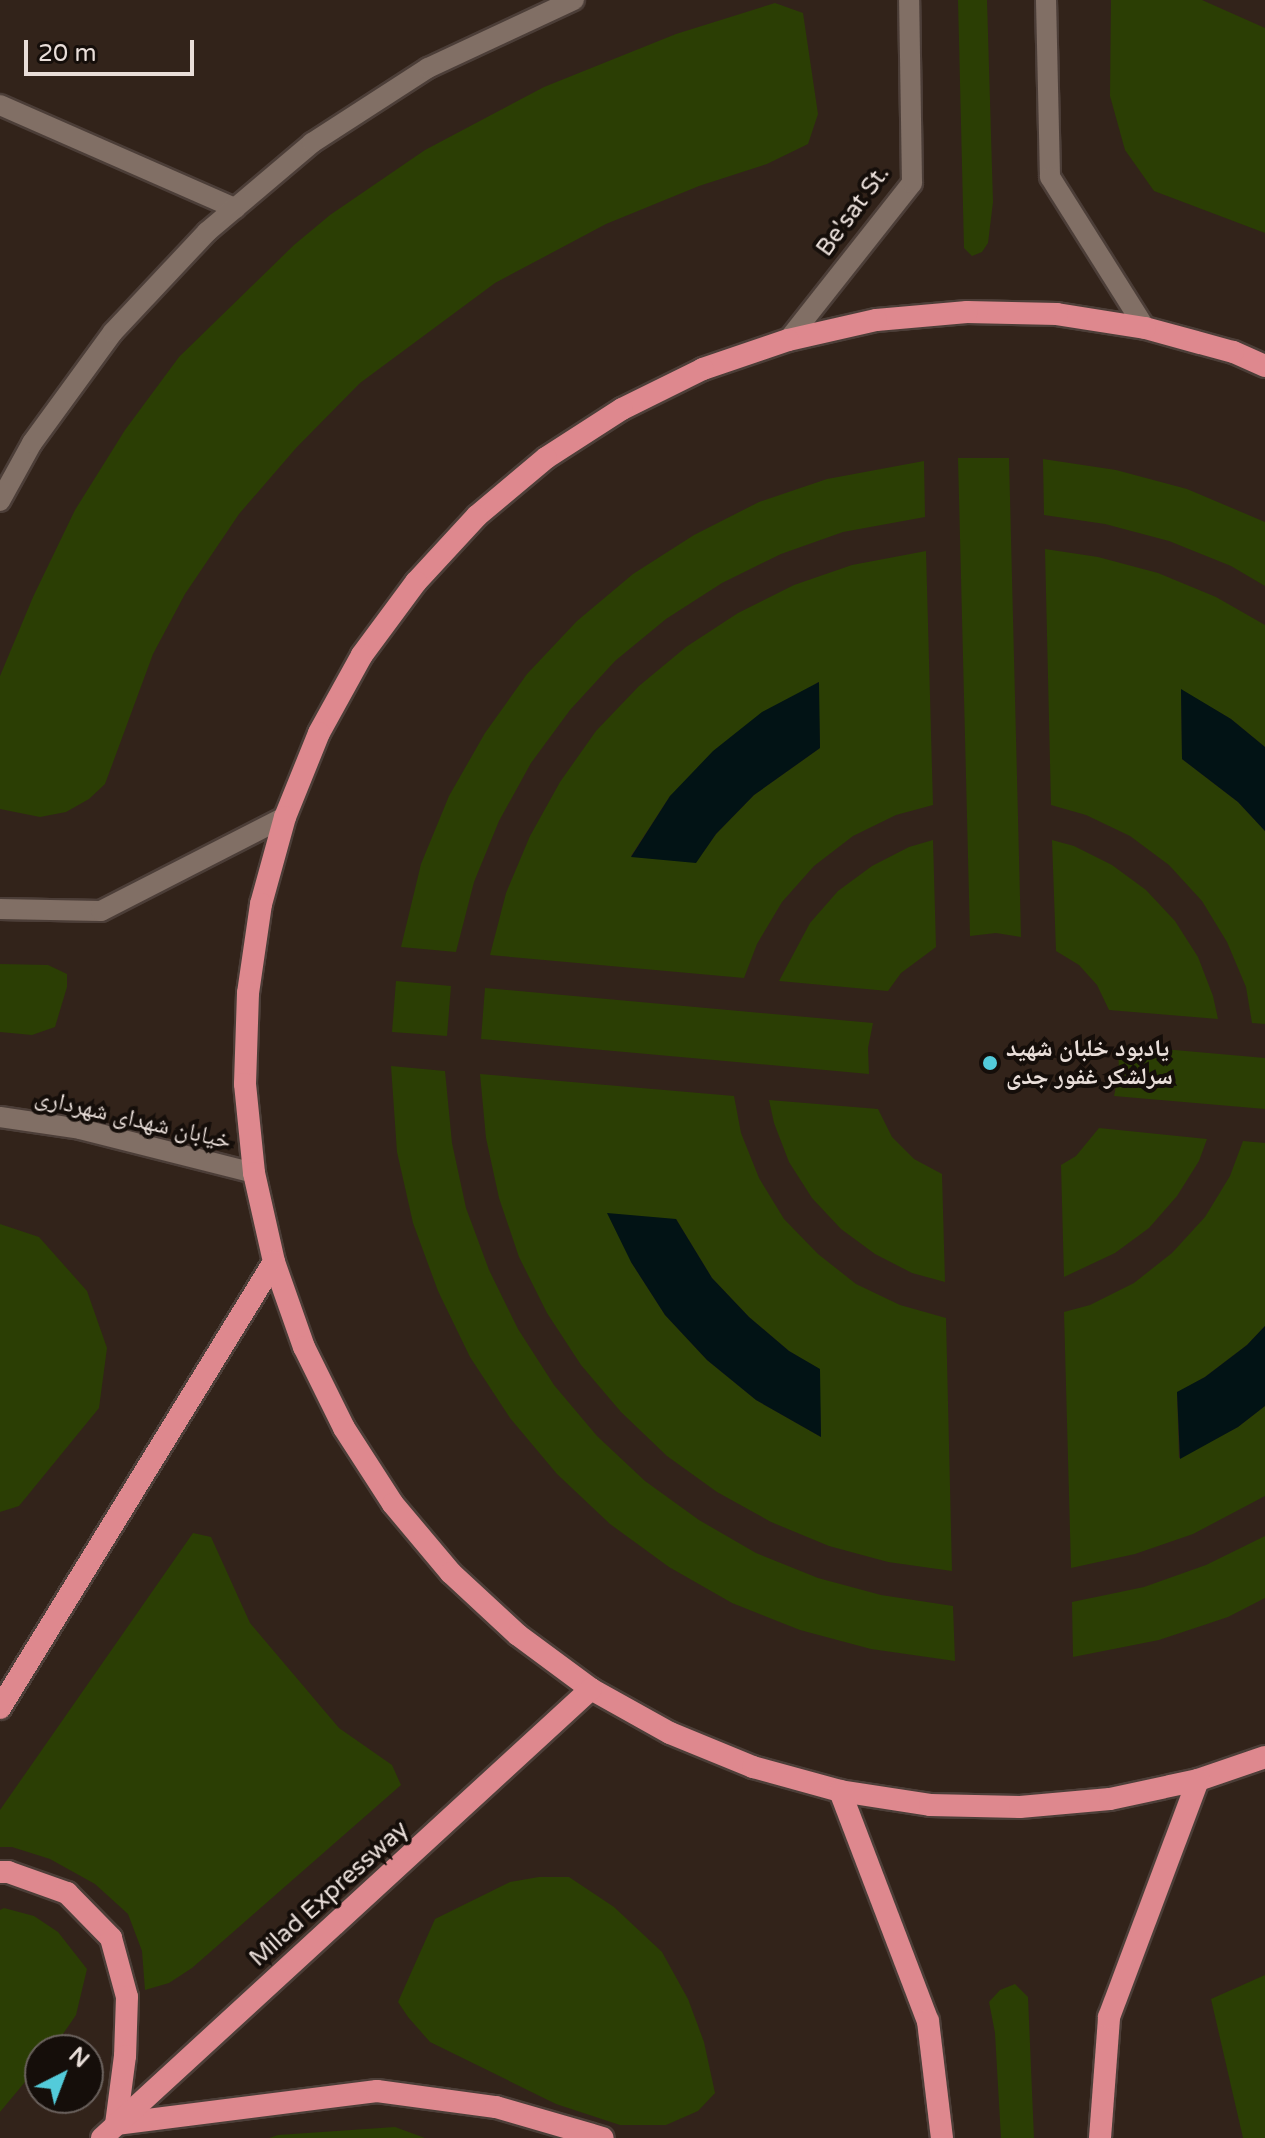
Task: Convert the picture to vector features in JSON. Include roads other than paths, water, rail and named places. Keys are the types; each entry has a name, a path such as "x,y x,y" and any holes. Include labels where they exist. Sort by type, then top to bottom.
{"highway":[{"path":"1265,366 1233,352 1145,328 1057,314 967,312 876,320 788,340 703,369 622,409 546,458 477,516 416,582 362,655 319,733 285,817 261,904 248,993 245,1084 254,1173 274,1262 304,1347 344,1428 393,1504 451,1573 518,1635 591,1689 670,1733 753,1767 840,1791 930,1805 1020,1807 1110,1799 1198,1780 1265,1757"},
{"path":"0,1708 274,1262"},
{"name":"Milad Expressway","path":"109,2131 591,1689"},
{"path":"1100,2138 1109,2017 1198,1780"},
{"path":"840,1791 928,2021 942,2138"},
{"path":"0,1872 67,1893 111,1938 127,1997 125,2056 109,2131 377,2091 496,2107 603,2138"}],"main road":[{"path":"0,501 32,443 113,332 207,232 312,143 428,68 574,0"},
{"name":"Be'sat St.","path":"788,340 912,183 909,0"},
{"path":"1046,0 1050,177 1145,328"},
{"path":"0,105 235,208"},
{"path":"0,909 101,911 285,817"},
{"name":"خیابان شهدای شهرداری","path":"0,1117 80,1129 254,1173"}],"place":[{"name":"یادبود خلبان شهید سرلشکر غفور جدی","path":"990,1063"}]}
